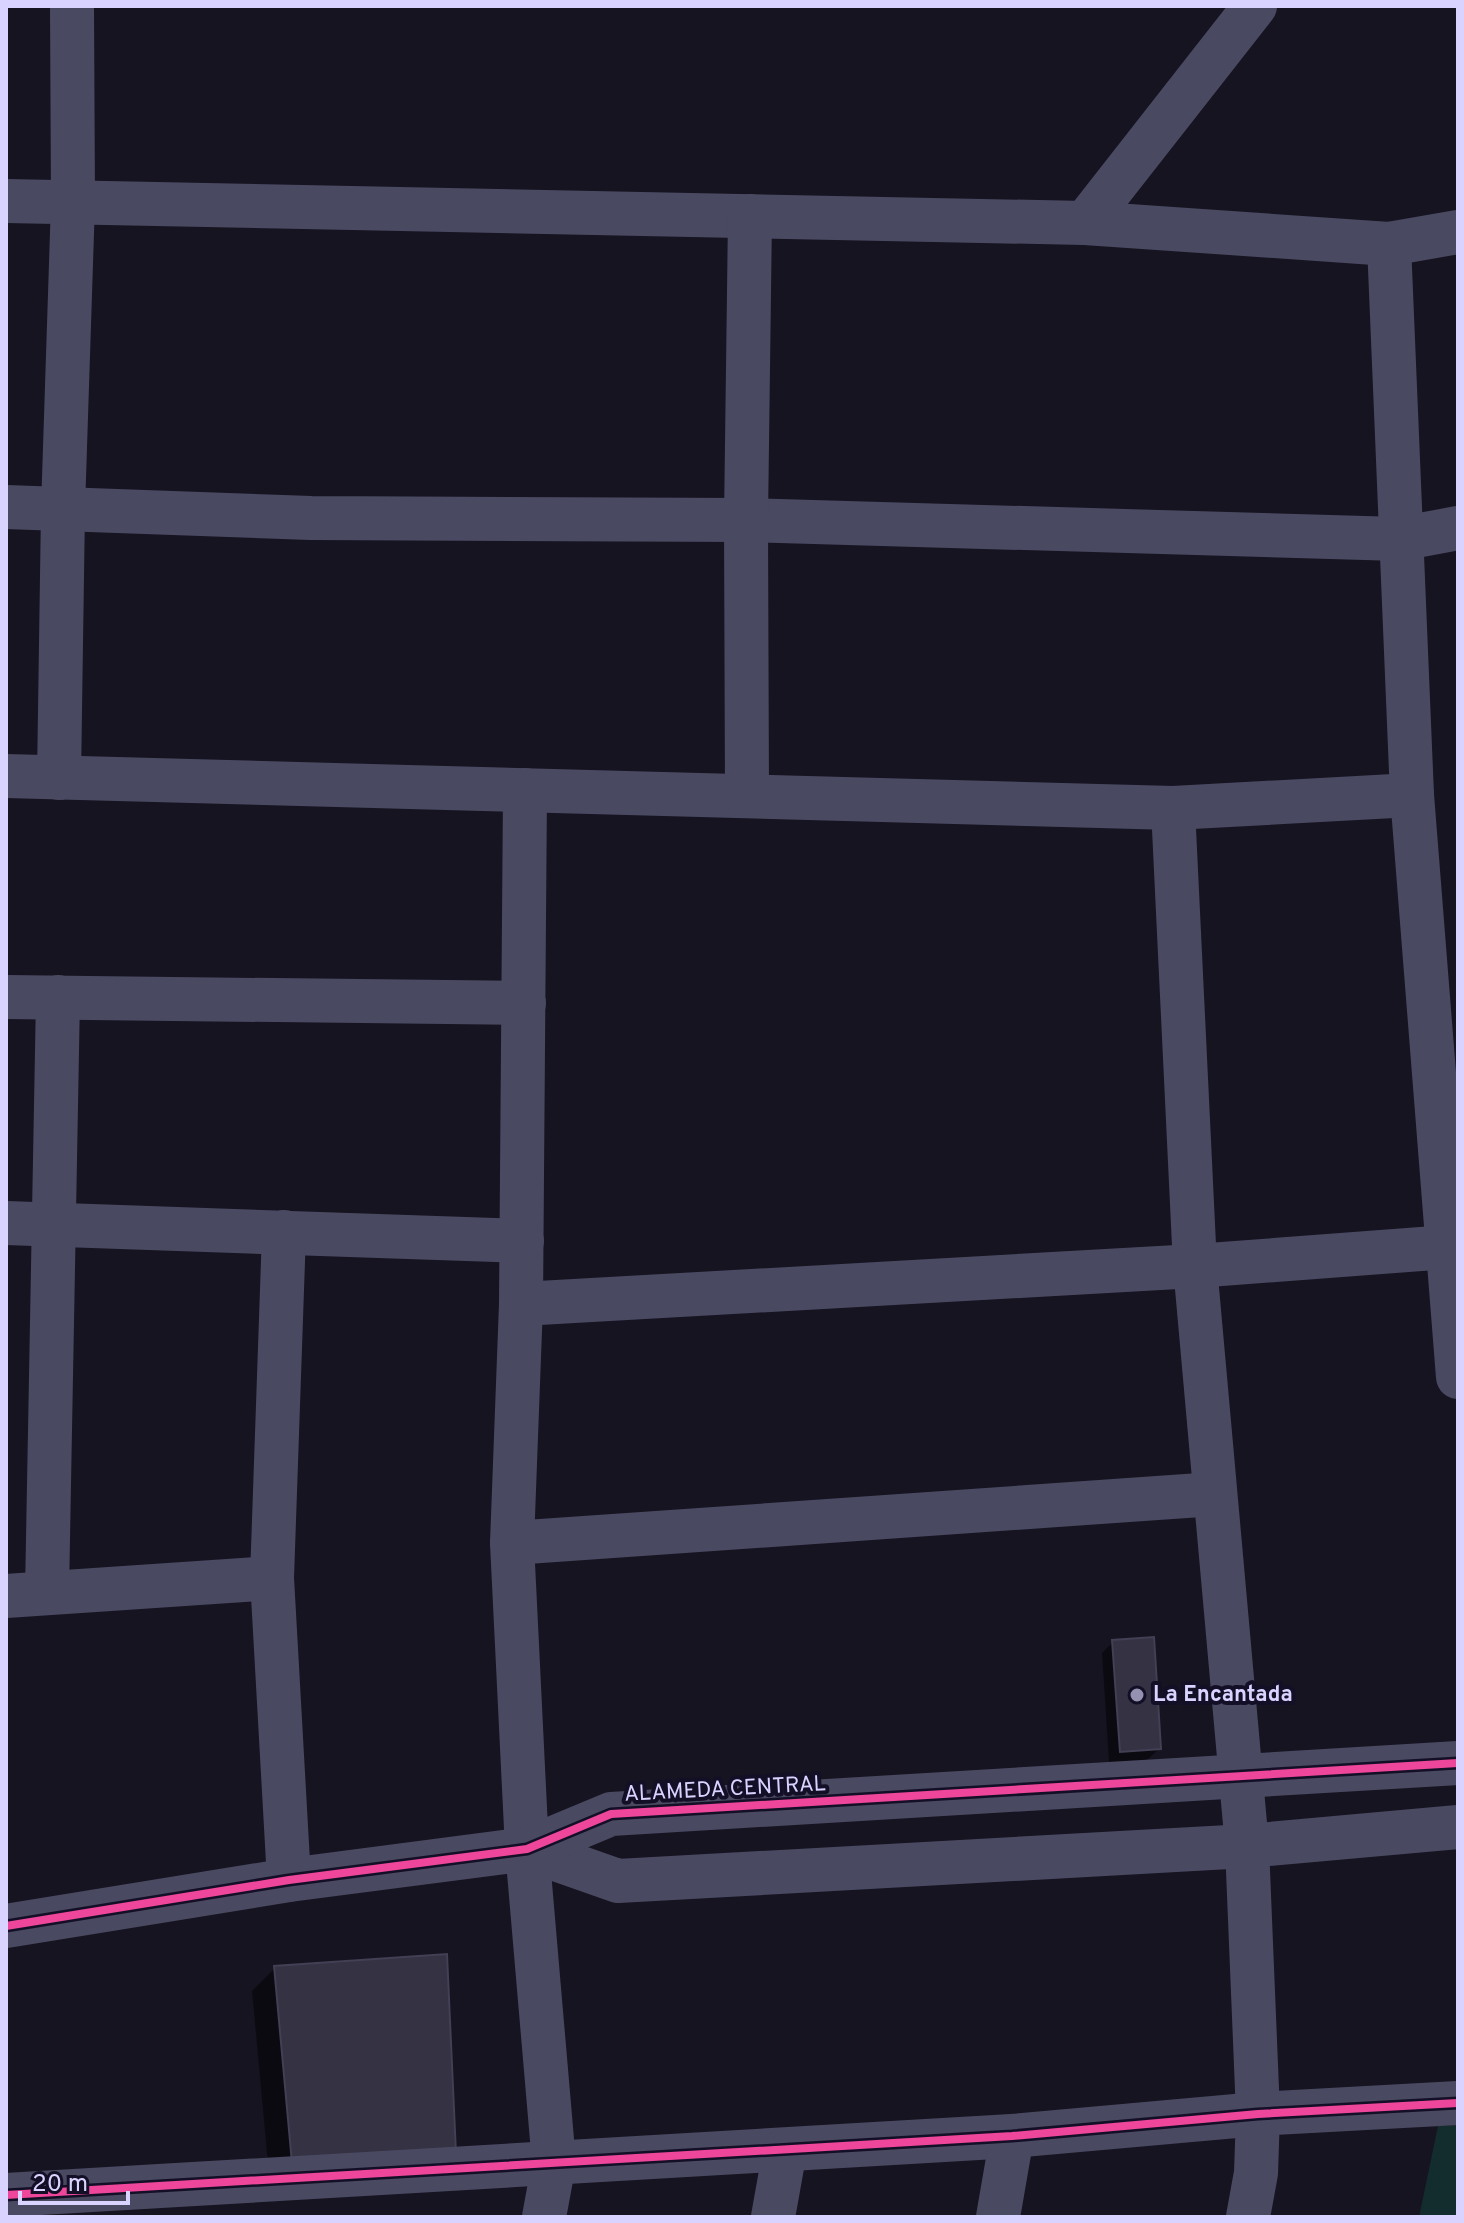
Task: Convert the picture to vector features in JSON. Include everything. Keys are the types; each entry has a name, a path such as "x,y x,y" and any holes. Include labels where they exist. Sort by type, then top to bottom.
{"street":[{"path":"59,778 63,509 73,202 72,6"},
{"path":"1085,223 1255,6"},
{"path":"6,201 1085,223 1389,244 1458,232"},
{"path":"747,796 746,520 750,216"},
{"path":"1389,244 1412,795 1458,1377"},
{"path":"6,507 311,518 746,520 1399,539 1458,528"},
{"path":"6,776 1173,808 1412,795"},
{"path":"525,790 521,1304 512,1543 527,1849 554,2163 544,2217"},
{"path":"1173,808 1195,1266 1247,1846 1258,2114 1256,2173 1248,2217"},
{"path":"6,997 524,1003"},
{"path":"58,997 54,1224 26,1594 272,1578"},
{"path":"6,1223 522,1241"},
{"path":"284,1232 272,1578 289,1880"},
{"path":"521,1304 1195,1266 1448,1247"},
{"path":"512,1543 1215,1494"},
{"name":"ALAMEDA CENTRAL","path":"6,1926 289,1880 527,1849 611,1814 1458,1763"},
{"name":"ALAMEDA CENTRAL","path":"527,1849 618,1881 1247,1846 1458,1827"},
{"path":"6,2195 212,2200 554,2163 1012,2136 1258,2114 1458,2103"},
{"path":"998,2217 1012,2136"},
{"path":"773,2217 785,2150"}],"green space":[{"path":"1458,2125 1458,2217 1419,2217 1438,2126"}],"building":[{"name":"La Encantada","path":"1154,1637 1161,1749 1120,1752 1112,1640"},
{"path":"447,1954 456,2154 292,2163 274,1966"}],"cycle path":[{"path":"6,1926 289,1880 527,1849 611,1814 1458,1763"},
{"path":"6,2195 1012,2136 1258,2114 1458,2103"}],"place":[{"name":"La Encantada","path":"1137,1695"}]}
